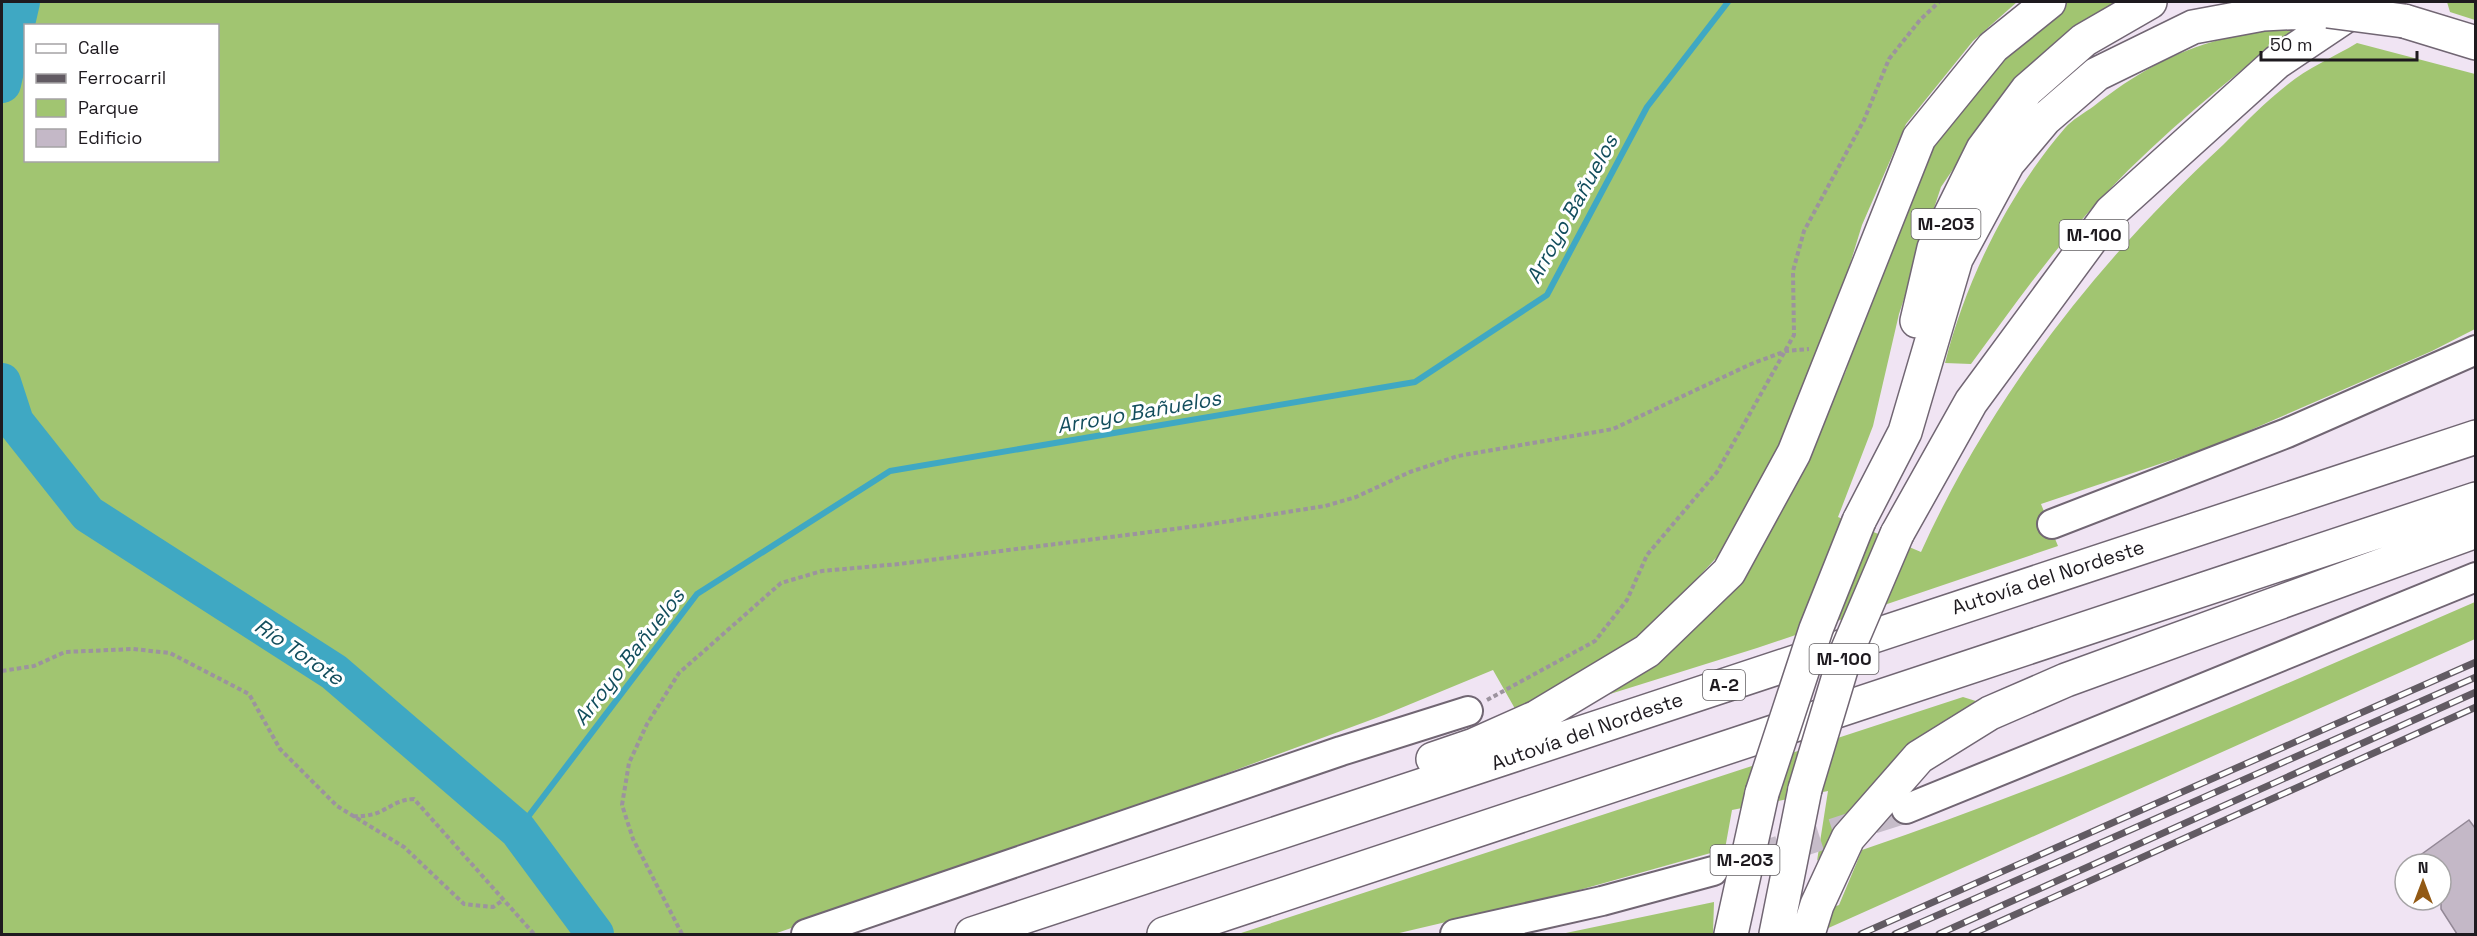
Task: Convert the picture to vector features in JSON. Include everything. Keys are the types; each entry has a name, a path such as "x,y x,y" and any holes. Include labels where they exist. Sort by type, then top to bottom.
{"highway":[{"name":"A-2","path":"970,934 1121,863 1474,745 1537,717 1647,651 1729,572 1794,453 1919,138 1993,47 2049,2"},
{"name":"M-203","path":"1731,931 1762,793 1816,629 1859,521 1908,356 1934,248 1983,149 2027,90 2084,40 2150,2"},
{"name":"M-100","path":"1777,928 1804,789 1845,656 1897,534 1971,402 2111,212 2277,62 2366,2"},
{"path":"1859,521 1905,432 1956,259 2008,163 2045,119 2097,74 2193,27 2263,14 2328,11 2404,21 2475,43"},
{"name":"Autovía del Nordeste","path":"970,934 2475,437"},
{"path":"1164,934 2475,499"},
{"path":"1813,920 1848,838 1919,758 1990,713 2066,680 2475,531"}],"street":[{"path":"2052,524 2287,433 2475,350"},
{"path":"1906,808 2475,577"},
{"path":"806,934 1330,755 1468,711"},
{"path":"1455,934 1602,901 1713,871"}],"path":[{"path":"1468,711 1595,641 1627,600 1647,555 1717,472 1794,335 1793,271 1803,231 1859,129 1889,59 1920,20 1939,2"},
{"path":"682,934 660,896 633,839 622,805 629,763 647,724 679,673 781,583 822,571 899,564 1205,525 1325,506 1356,497 1410,472 1458,456 1613,429 1731,373 1786,351 1836,348"},
{"path":"2,671 34,666 65,652 133,649 170,653 249,694 280,749 337,806 404,847 464,904 492,907 502,901"},
{"path":"352,816 370,817 388,810 400,799 414,799 502,901 534,934"}],"green space":[{"path":"2,2 2017,2 1973,41 1906,124 1862,225 1815,378 1742,530 1654,625 1586,678 1518,714 1493,670 1384,715 1063,834 774,934 2,934"},
{"path":"2064,2 2123,2 1990,115 1941,187 1899,314 1873,426 1838,517 1921,552 1949,494 1981,438 2015,385 2091,283 2133,235 2270,99 2303,73 2357,43 2475,74 2475,329 2432,351 2216,445 2041,504 2058,546 1757,648 1594,699 1793,485 1846,371 1889,235 1926,150 1963,96"},
{"path":"2235,2 2329,2 2187,116 2107,192 2053,254 1971,364 1945,363 1977,270 2008,209 2044,154 2071,122 2139,74 2187,50 2223,39"},
{"path":"2447,2 2475,2 2475,20 2450,12"},
{"path":"2475,602 2475,639 1815,934 1761,934 1839,905 1862,850 2095,764"},
{"path":"1963,697 1979,702 1861,798 1817,861 1828,791 1732,810 1725,849 1565,894 1395,934 1238,934"},
{"path":"1714,902 1713,934 1561,934"}],"building":[{"path":"2469,820 2475,828 2475,934 2457,934 2443,912 2453,912 2453,852 2425,852"}],"waterway":[{"name":"Río Torote","path":"2,84 21,2"},
{"name":"Arroyo Bañuelos","path":"518,830 697,594 890,471 1415,382 1547,295 1647,107 1728,2"},
{"name":"Río Torote","path":"2,382 15,422 88,514 334,672 518,830 595,934"},
{"path":"2,425 15,422"}],"tunnel":[{"path":"1713,871 1906,809"}],"railway":[{"path":"1861,934 2476,662"},
{"path":"1895,934 2476,677"},
{"path":"1939,934 2476,692"},
{"path":"1972,934 2476,707"}]}
